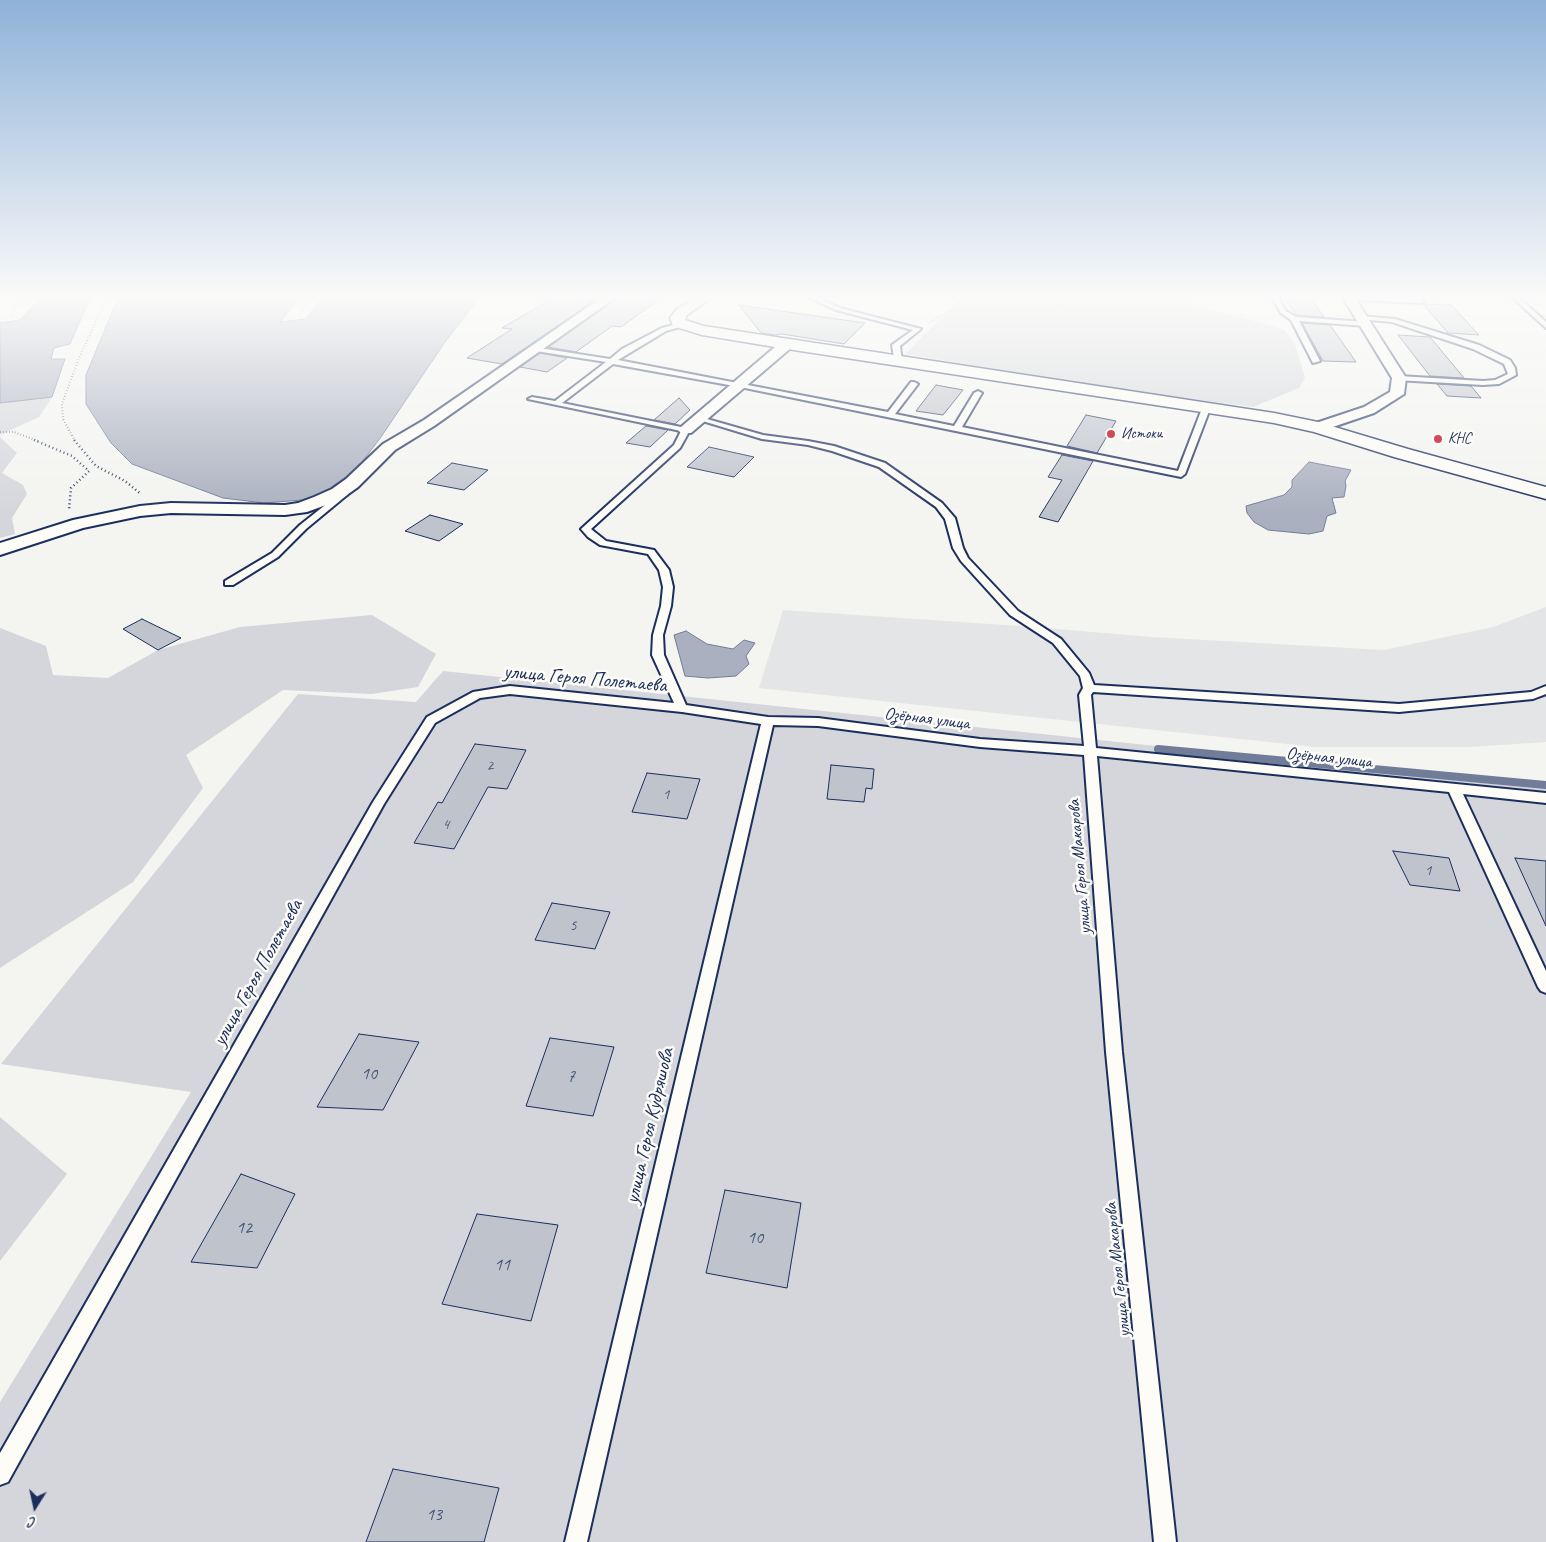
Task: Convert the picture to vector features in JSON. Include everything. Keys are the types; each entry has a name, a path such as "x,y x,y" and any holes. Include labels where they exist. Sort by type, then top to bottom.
{"street":[{"path":"0,549 79,524 140,511 171,508 285,510 301,508 338,493 352,483 389,447 429,424 506,370"},
{"path":"686,430 757,370"},
{"path":"954,370 1207,406 1318,427 1438,464 1546,493"},
{"path":"1318,427 1369,410 1397,394 1399,378 1394,370"}],"lane":[{"path":"556,404 600,370"},
{"path":"659,370 1181,474 1207,406"},
{"path":"1399,378 1483,383 1496,382 1512,375 1512,370"},
{"path":"890,415 914,384"},
{"path":"957,428 978,393"},
{"path":"532,399 686,430 678,446 586,529 591,536 603,543 651,552 660,561 668,587 666,606 658,635 658,655 682,708"},
{"path":"700,419 762,437 808,443 834,449 882,465 904,480 939,505 950,518 958,548 964,559 1014,613 1056,640 1085,675 1089,688 1399,708 1533,695 1546,690"},
{"path":"229,583 275,555 303,527 348,489 352,483"},
{"name":"улица Героя Макарова","path":"1089,688 1086,695 1114,1052 1165,1542"},
{"name":"улица Героя Полетаева","path":"0,1474 380,802 431,720 477,694 510,690 682,708"},
{"name":"Озёрная улица","path":"682,708 768,721 818,722 980,743 1090,751 1546,798"},
{"name":"улица Героя Кудряшова","path":"576,1542 768,721"},
{"path":"1454,788 1546,988"}],"path":[{"path":"75,370 62,404 63,419 73,439 96,466 125,481 142,494 171,508"},
{"path":"0,432 14,432 48,445 72,456 89,471 71,488 69,496 71,503 67,513 69,522 79,524"}],"shaded area":[{"path":"1002,370 1303,370 1305,378 1299,388 1253,407 1123,390"},
{"path":"52,397 39,417 0,435 0,403"},
{"path":"0,437 17,453 2,473 23,485 27,494 12,518 15,534 0,538"},
{"path":"1546,607 1546,742 1471,747 1316,747 759,688 783,610 1151,637 1384,650 1493,627"},
{"path":"372,615 436,654 418,687 372,694 283,690 186,755 203,788 133,882 0,968 0,628 46,646 53,675 108,678 158,650 240,627"},
{"path":"443,671 1546,787 1546,1542 0,1542 0,1402 191,1092 1,1064 298,694 416,702"},
{"path":"0,1117 67,1174 0,1261"}],"water":[{"path":"0,370 61,370 52,397 0,403"},
{"path":"88,370 426,370 381,437 347,482 325,493 302,500 264,503 223,498 132,464 111,443 86,404 86,375"},
{"path":"1309,462 1351,470 1345,481 1344,497 1332,498 1336,513 1327,516 1323,531 1309,534 1268,530 1254,522 1247,513 1246,506 1284,495 1292,487 1292,480"},
{"path":"686,631 707,644 733,649 744,640 755,643 746,656 749,664 736,676 708,678 685,676 674,635"}],"building":[{"path":"1425,370 1457,370 1464,378 1430,376"},
{"path":"1437,384 1471,386 1481,398 1447,396"},
{"path":"936,385 963,390 943,415 916,411"},
{"path":"679,398 690,410 675,424 654,420"},
{"path":"1086,415 1116,421 1097,453 1067,446"},
{"path":"646,426 668,430 650,447 626,443"},
{"path":"709,447 754,457 734,477 687,467"},
{"path":"1062,455 1093,461 1058,522 1039,517 1062,480 1048,477"},
{"path":"452,463 488,470 464,490 427,483"},
{"path":"430,515 463,524 439,541 405,531"},
{"path":"142,619 181,638 158,650 123,629"},
{"path":"475,744 526,750 507,789 488,787 454,849 414,843 438,802 442,803"},
{"path":"831,765 874,769 872,789 866,788 864,802 827,799"},
{"path":"647,773 700,779 687,819 632,812"},
{"path":"1393,851 1449,858 1460,891 1410,885"},
{"path":"1515,858 1546,861 1546,926"},
{"path":"552,903 610,912 595,949 535,940"},
{"path":"359,1034 419,1042 383,1110 317,1107"},
{"path":"550,1038 614,1047 593,1116 526,1106"},
{"path":"241,1174 295,1194 257,1268 191,1262"},
{"path":"725,1190 801,1203 787,1288 706,1273"},
{"path":"477,1214 558,1225 531,1321 442,1304"},
{"path":"393,1469 499,1488 484,1542 366,1542"}],"waterway":[{"path":"1158,749 1546,785"}],"place":[{"name":"Истоки","path":"1111,434"},
{"name":"КНС","path":"1438,439"}]}
